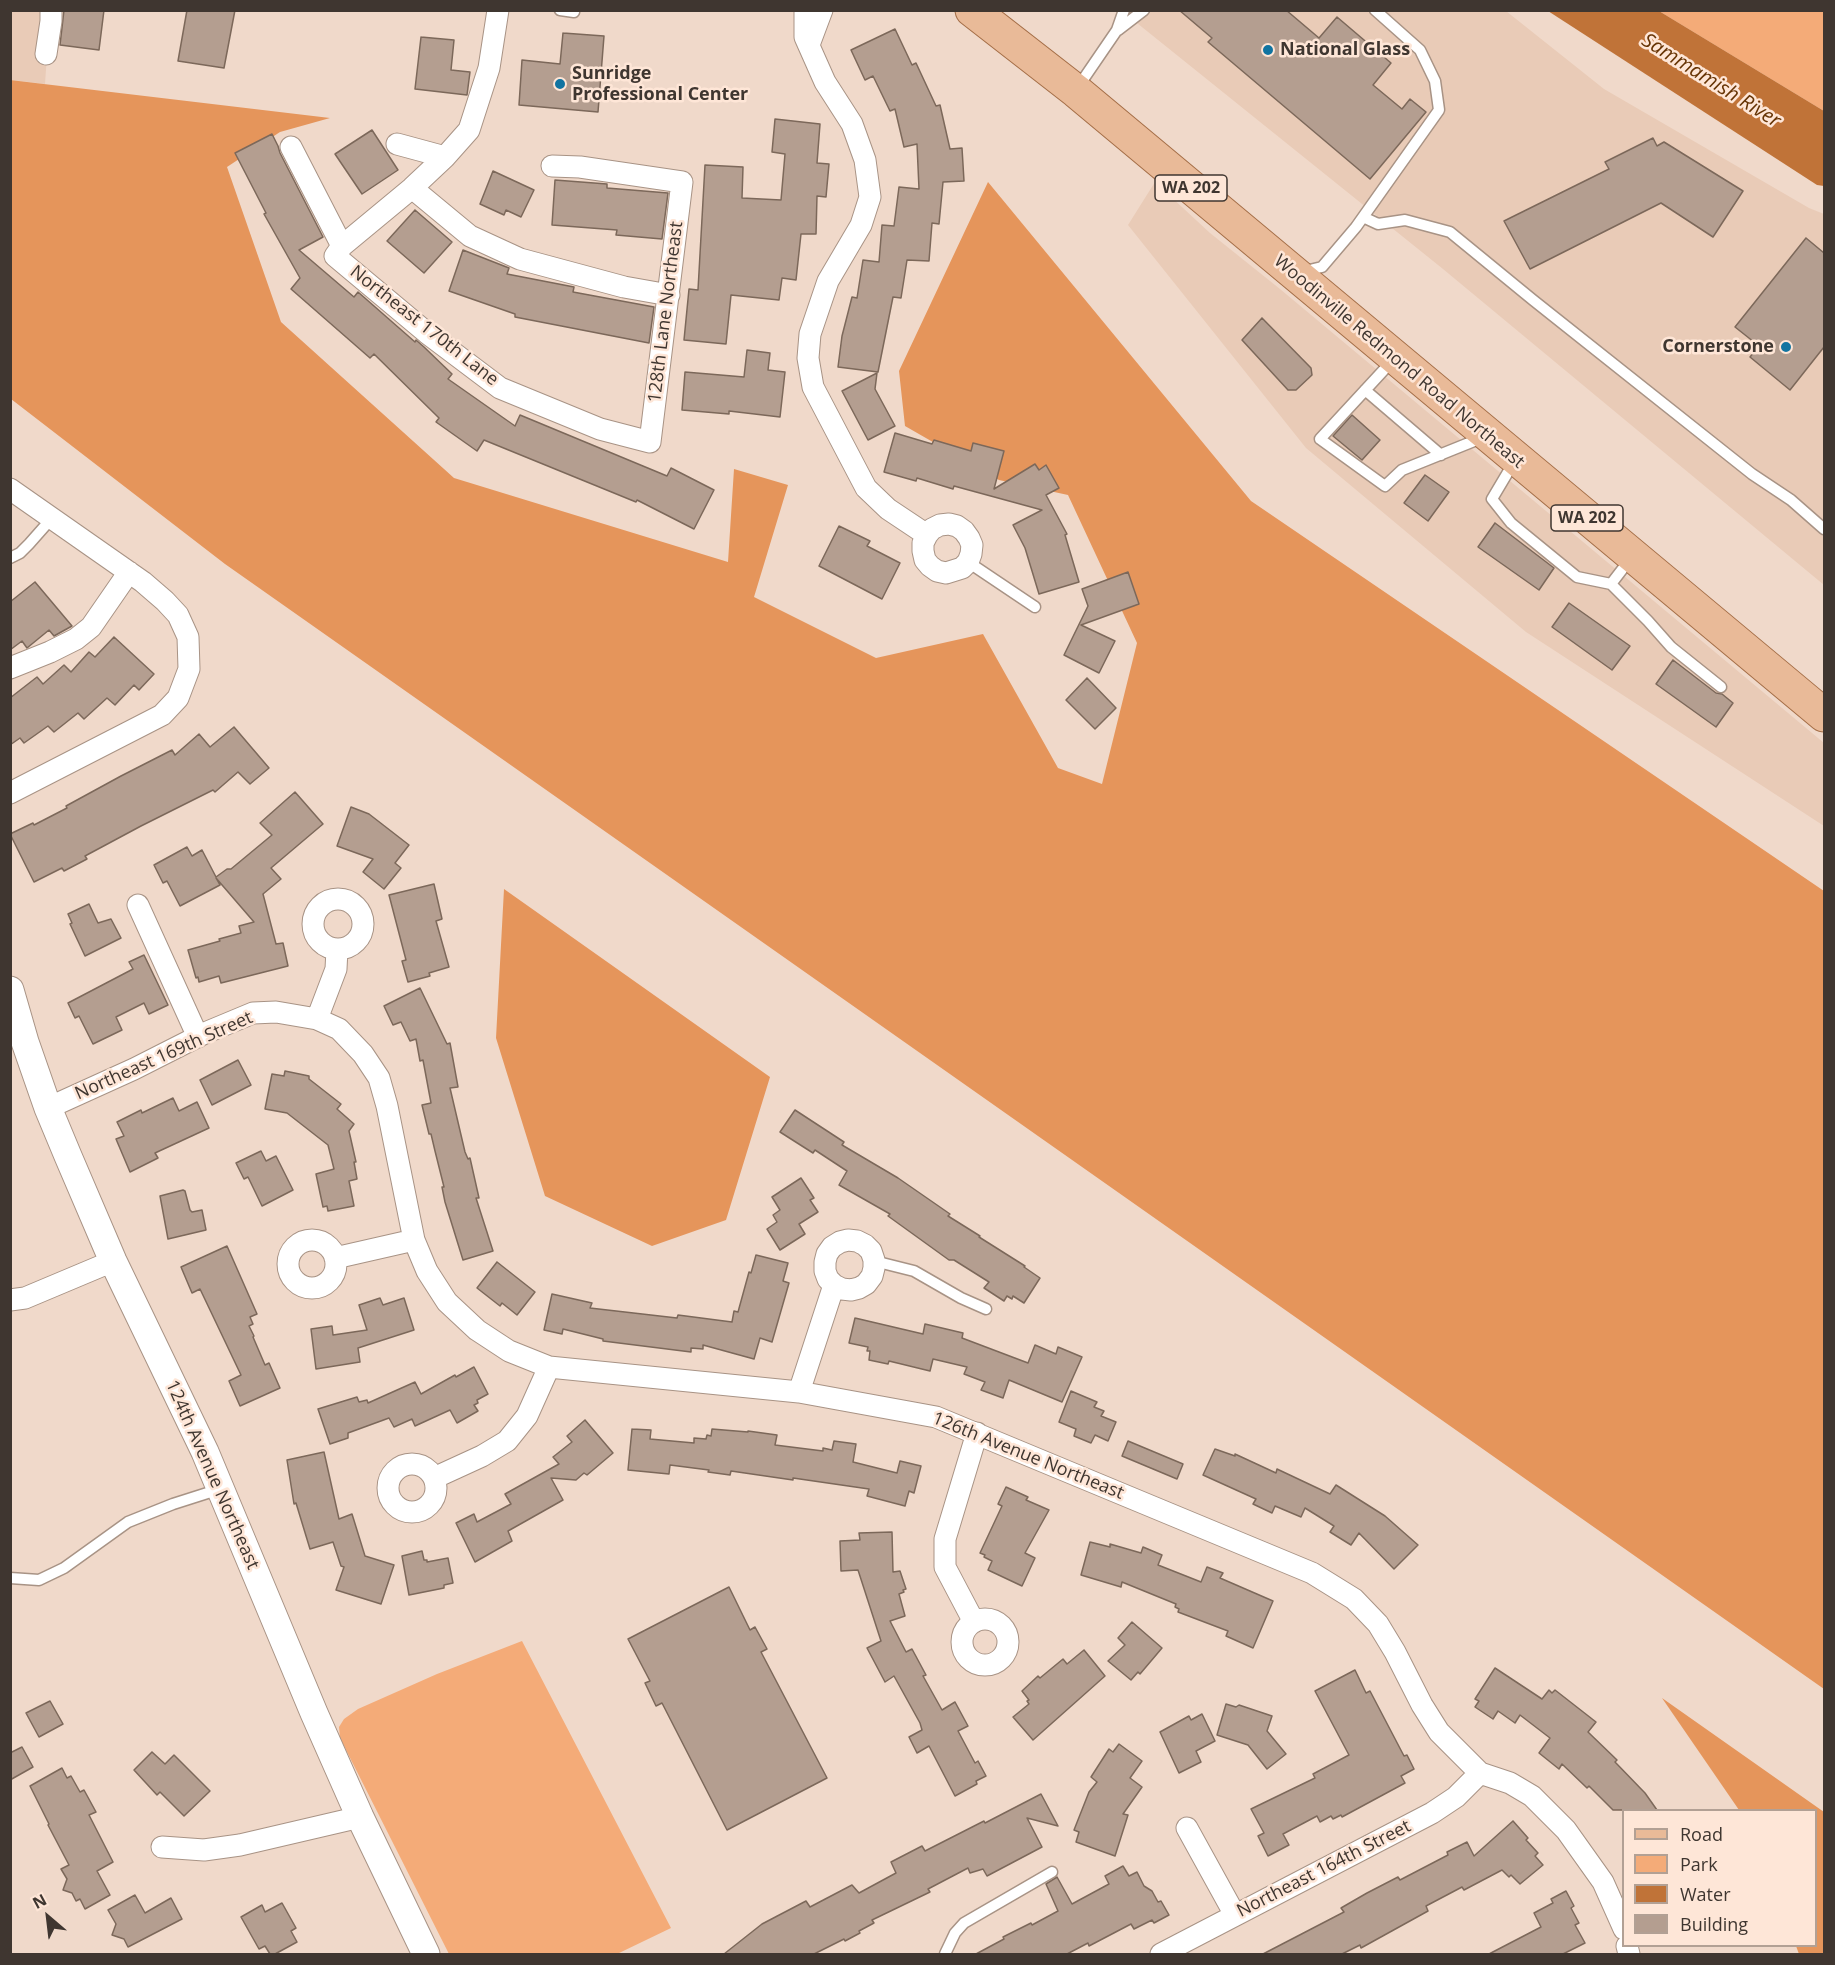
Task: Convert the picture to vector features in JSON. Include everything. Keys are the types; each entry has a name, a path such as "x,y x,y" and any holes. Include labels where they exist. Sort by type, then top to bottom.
{"main road":[{"name":"Woodinville Redmond Road Northeast","path":"972,10 1076,91 1824,715"}],"street":[{"path":"46,54 51,10"},
{"path":"291,147 339,251 412,188 445,157 469,130 489,68 498,10"},
{"path":"805,10 806,38 825,82 852,124 865,160 870,197 861,225 828,281 810,334 808,358 813,387 866,488 888,509 927,535"},
{"path":"809,46 822,10"},
{"path":"397,144 445,157"},
{"name":"128th Lane Northeast","path":"552,166 580,167 682,182 650,442"},
{"path":"412,188 470,236 520,259 613,285 669,295"},
{"name":"Northeast 170th Lane","path":"339,251 428,333 500,388 600,429 650,442"},
{"path":"10,489 129,573 158,595 178,615 188,637 189,669 178,698 162,715 10,793"},
{"path":"940,525 957,526 964,531 972,546 968,562 954,572 937,571 925,560 923,543 927,535 940,525"},
{"path":"10,668 76,639 91,627 129,573"},
{"path":"138,905 198,1037"},
{"path":"317,1019 336,969 337,949"},
{"name":"124th Avenue Northeast","path":"10,990 48,1108 113,1261 205,1452 360,1817 426,1954"},
{"name":"Northeast 169th Street","path":"48,1108 253,1013 276,1012 317,1019"},
{"name":"126th Avenue Northeast","path":"317,1019 339,1029 363,1054 379,1078 387,1106 414,1240 428,1271 447,1302 477,1330 509,1351 549,1367 799,1392 936,1417 1312,1573 1354,1599 1378,1624 1439,1732 1480,1773 1509,1783 1532,1796 1566,1830 1602,1882 1622,1927"},
{"path":"335,1258 414,1240"},
{"path":"848,1240 865,1245 871,1251 874,1261 872,1276 867,1284 851,1290 834,1285 828,1279 825,1270 827,1254 832,1247 848,1240"},
{"path":"10,1300 25,1298 113,1261"},
{"path":"799,1392 834,1285"},
{"path":"434,1478 482,1456 507,1441 526,1416 549,1367"},
{"path":"974,1622 945,1567 945,1539 977,1433"},
{"name":"Northeast 164th Street","path":"1161,1954 1432,1813 1456,1797 1480,1773"},
{"path":"162,1847 204,1851 240,1845 360,1817"},
{"path":"1187,1828 1235,1915"}],"lane":[{"path":"560,10 574,12 574,10"},
{"path":"1076,91 1117,30 1124,10"},
{"path":"1117,30 1144,10"},
{"path":"1295,274 1322,267 1363,217 1439,110 1435,81 1420,50 1375,10"},
{"path":"1363,217 1378,224 1405,220 1450,232 1824,529"},
{"path":"1395,358 1320,439 1385,486 1402,470 1489,435"},
{"path":"1365,390 1441,454"},
{"path":"1516,460 1492,499 1511,523 1577,577 1611,584 1671,647 1721,687"},
{"path":"10,558 20,553 52,518"},
{"path":"1611,584 1633,555"},
{"path":"968,562 1035,607"},
{"path":"874,1261 914,1271 961,1298 986,1309"},
{"path":"12,1577 39,1580 64,1568 128,1522 220,1489"},
{"path":"945,1954 955,1933 964,1923 1052,1872"}],"shaded area":[{"path":"11,11 50,11 45,84 11,80"},
{"path":"1122,11 1506,11 1604,89 1809,208 1824,214 1824,585 1443,269"},
{"path":"10,80 330,118 280,132 227,167 281,322 454,478 728,562 734,469 788,485 754,597 876,658 983,634 1058,768 1102,784 1137,643 1068,495 999,480 905,426 899,371 988,182 1251,501 1824,891 1824,1689 225,564 11,399"},
{"path":"1155,182 1210,233 1824,743 1824,826 1526,632 1306,448 1128,225"},
{"path":"504,889 770,1077 726,1220 652,1246 545,1196 496,1038"},
{"path":"1662,1698 1824,1812 1824,1954 1799,1954 1796,1947 1817,1947 1817,1809 1738,1809"}],"green space":[{"path":"1659,11 1824,11 1824,111"},
{"path":"522,1641 671,1928 617,1954 449,1954 340,1738 339,1727 344,1719 358,1709 437,1674"}],"water":[{"name":"Sammamish River","path":"1548,11 1659,11 1824,111 1824,186 1817,185"}],"building":[{"path":"64,10 104,10 99,50 60,45"},
{"path":"187,10 235,10 224,68 178,61"},
{"path":"1179,10 1286,10 1319,38 1337,17 1391,63 1373,85 1402,109 1410,99 1426,112 1370,179 1208,42 1212,38"},
{"path":"895,29 912,65 916,63 936,106 940,105 950,149 962,148 964,181 943,182 939,224 932,223 929,261 907,260 901,298 893,297 878,372 838,367 842,336 852,297 857,298 863,260 879,262 882,225 894,226 899,187 919,189 917,144 904,147 895,109 890,111 873,76 865,80 851,50"},
{"name":"Sunridge Professional Center","path":"563,33 604,36 598,112 519,105 522,60 560,64"},
{"path":"421,37 454,40 451,70 470,72 467,95 415,89"},
{"path":"775,119 820,124 817,163 829,164 826,197 817,196 816,234 801,234 796,280 782,278 779,300 731,295 726,344 684,340 689,289 698,290 705,165 743,167 742,198 781,200 785,154 772,152"},
{"path":"372,130 398,170 362,194 335,154"},
{"path":"272,134 323,237 299,250 354,297 358,292 415,342 416,340 452,374 448,379 515,426 520,415 667,476 671,468 714,490 694,529 637,500 636,502 484,440 477,451 436,422 439,418 374,354 370,358 291,289 300,278 264,214 266,213 235,153"},
{"path":"1653,138 1657,146 1664,142 1743,191 1713,237 1661,203 1530,269 1504,221 1609,169 1605,162"},
{"path":"493,171 534,190 521,217 506,210 504,215 480,204"},
{"path":"555,180 607,184 607,188 668,193 662,239 616,235 617,230 552,225"},
{"path":"415,210 452,242 424,273 387,241"},
{"path":"1806,238 1824,253 1824,347 1790,390 1750,357 1759,346 1735,327"},
{"path":"463,250 509,268 507,274 574,287 573,292 654,307 649,343 515,317 515,314 449,291"},
{"path":"1262,318 1311,368 1312,375 1296,390 1288,390 1242,340"},
{"path":"747,350 770,353 768,370 785,372 780,417 729,411 729,414 682,410 685,372 744,377"},
{"path":"877,373 875,389 895,426 868,440 842,391"},
{"path":"1352,415 1380,440 1362,460 1333,436"},
{"path":"895,433 932,444 934,440 971,451 973,443 1004,451 994,489 1035,464 1039,470 1046,465 1059,488 1046,495 1067,534 1065,535 1079,582 1039,594 1025,548 1013,525 1042,510 954,486 953,489 917,478 916,481 884,472"},
{"path":"1425,475 1449,492 1428,521 1404,503"},
{"path":"1495,523 1554,568 1539,590 1478,547"},
{"path":"839,526 870,541 867,546 900,563 882,599 819,566"},
{"path":"1128,572 1139,604 1081,625 1115,641 1099,673 1064,655 1088,606 1082,589"},
{"path":"35,582 72,626 54,636 49,630 27,648 22,641 10,650 10,602"},
{"path":"1569,603 1630,646 1612,670 1552,627"},
{"path":"114,637 154,674 139,690 134,685 115,705 107,698 84,719 78,713 54,732 48,726 24,743 20,738 10,745 10,698 37,677 43,684 64,665 71,672 89,652 95,657"},
{"path":"1673,660 1733,703 1716,727 1656,684"},
{"path":"1087,678 1116,708 1095,729 1066,700"},
{"path":"234,727 269,768 250,784 238,772 215,792 213,790 141,826 85,856 87,859 64,871 62,868 34,882 10,834 67,808 66,806 172,750 175,755 199,734 210,747"},
{"path":"295,792 323,824 271,868 281,879 263,894 276,944 283,943 288,966 221,983 219,976 199,982 188,950 241,933 239,926 254,922 216,878 220,885 180,906 167,881 163,883 154,865 187,847 192,856 202,850 216,877 227,869 231,869 272,835 260,823"},
{"path":"351,807 369,814 409,845 395,863 401,868 384,889 363,872 373,859 337,846"},
{"path":"434,884 442,919 436,921 449,967 429,973 430,976 408,982 402,961 406,960 389,895"},
{"path":"89,904 98,923 111,919 121,938 85,956 70,924 72,923 68,914"},
{"path":"144,955 168,1005 149,1014 144,1003 116,1017 122,1030 93,1044 79,1016 75,1018 68,1003 133,969 129,962"},
{"path":"420,988 447,1044 450,1043 458,1087 450,1088 465,1152 468,1159 470,1158 479,1198 476,1198 493,1251 463,1260 445,1202 442,1187 444,1187 422,1105 431,1103 423,1060 420,1061 416,1039 410,1041 401,1022 393,1025 384,1006"},
{"path":"238,1060 251,1085 212,1105 200,1080"},
{"path":"285,1071 309,1076 309,1079 341,1104 337,1109 354,1124 349,1131 356,1162 354,1162 357,1179 349,1181 354,1206 328,1211 327,1206 323,1207 316,1174 334,1169 328,1145 287,1113 265,1109 272,1074 284,1076"},
{"path":"173,1098 179,1111 197,1102 209,1128 155,1153 158,1158 130,1172 116,1139 124,1136 117,1122"},
{"path":"795,1110 844,1142 842,1145 898,1178 950,1214 948,1216 1040,1278 1024,1303 1013,1296 1012,1299 1007,1296 1004,1301 984,1288 989,1282 954,1260 949,1260 888,1216 890,1214 839,1185 847,1171 815,1150 813,1153 780,1132"},
{"path":"261,1151 266,1161 276,1156 293,1190 262,1206 248,1177 244,1179 236,1163"},
{"path":"801,1178 814,1198 810,1200 818,1212 799,1224 805,1234 780,1250 767,1229 777,1222 773,1215 780,1210 772,1197"},
{"path":"183,1190 190,1210 192,1212 202,1210 206,1230 168,1239 160,1196"},
{"path":"227,1246 257,1314 250,1317 253,1324 249,1326 253,1337 265,1365 269,1363 280,1388 240,1406 229,1381 241,1375 200,1289 192,1293 181,1267"},
{"path":"756,1255 788,1263 783,1281 789,1283 772,1342 760,1338 754,1359 703,1345 703,1349 691,1348 691,1352 603,1341 603,1339 563,1329 562,1334 544,1330 552,1294 592,1303 590,1308 732,1322 734,1311 738,1312"},
{"path":"497,1262 535,1292 517,1315 502,1303 500,1306 477,1288"},
{"path":"380,1298 383,1305 404,1298 414,1330 358,1348 360,1362 316,1369 311,1329 332,1326 333,1335 367,1330 359,1305"},
{"path":"855,1318 923,1334 925,1324 963,1333 962,1338 1028,1363 1035,1345 1056,1354 1058,1347 1082,1357 1062,1402 1009,1380 1003,1398 981,1390 985,1382 964,1374 967,1367 933,1359 930,1371 889,1361 888,1364 869,1360 868,1347 849,1343"},
{"path":"474,1367 488,1394 477,1400 478,1403 474,1405 478,1411 457,1423 450,1410 415,1426 412,1419 394,1427 389,1418 348,1433 348,1438 330,1444 318,1409 357,1397 359,1402 367,1400 368,1403 415,1382 421,1394"},
{"path":"1071,1391 1097,1402 1094,1407 1104,1411 1101,1416 1116,1422 1108,1441 1095,1435 1091,1443 1074,1436 1076,1429 1059,1422"},
{"path":"585,1420 613,1453 587,1475 584,1473 576,1480 551,1478 563,1500 508,1531 512,1541 475,1562 456,1523 474,1514 477,1522 511,1504 505,1494 559,1464 553,1457 572,1442 567,1436"},
{"path":"632,1429 651,1430 650,1439 694,1443 694,1438 706,1439 707,1435 711,1436 712,1429 748,1431 777,1435 775,1445 823,1451 823,1448 832,1450 834,1441 856,1444 853,1462 897,1473 900,1461 921,1466 914,1493 909,1491 905,1506 867,1496 869,1489 793,1478 793,1480 731,1471 730,1475 670,1465 669,1474 628,1470"},
{"path":"1128,1441 1183,1464 1177,1479 1122,1456"},
{"path":"1215,1449 1235,1456 1235,1454 1276,1473 1277,1469 1330,1494 1336,1485 1385,1516 1418,1545 1394,1569 1359,1533 1351,1545 1330,1532 1334,1526 1305,1508 1301,1517 1275,1506 1272,1513 1253,1504 1256,1499 1203,1475"},
{"path":"324,1452 339,1519 352,1514 365,1556 394,1565 381,1604 336,1590 344,1567 341,1566 333,1542 310,1549 296,1503 294,1504 287,1460"},
{"path":"1006,1487 1028,1497 1026,1500 1049,1510 1025,1553 1035,1558 1022,1586 988,1570 992,1561 980,1553 1002,1506 998,1504"},
{"path":"892,1532 893,1572 900,1571 906,1589 899,1594 905,1616 890,1621 906,1652 912,1649 926,1675 923,1676 942,1710 955,1702 968,1726 958,1731 975,1763 978,1761 986,1776 976,1781 977,1784 955,1796 929,1746 917,1753 909,1737 922,1730 920,1723 894,1676 885,1682 867,1648 881,1641 858,1570 841,1571 840,1541 860,1540 859,1533"},
{"path":"1090,1542 1110,1547 1110,1544 1141,1553 1143,1547 1162,1555 1158,1565 1201,1582 1207,1567 1223,1573 1220,1578 1273,1601 1253,1648 1226,1636 1228,1631 1178,1612 1176,1604 1122,1582 1121,1587 1081,1575"},
{"path":"422,1551 424,1560 427,1562 448,1558 453,1583 444,1585 444,1588 409,1595 402,1556"},
{"path":"729,1587 750,1630 755,1627 767,1649 761,1652 827,1778 727,1830 662,1703 656,1706 645,1683 650,1681 628,1639"},
{"path":"1132,1622 1162,1648 1140,1674 1138,1672 1131,1680 1108,1661 1125,1645 1118,1638"},
{"path":"1084,1650 1105,1676 1033,1740 1013,1717 1029,1704 1027,1701 1029,1700 1022,1691 1038,1676 1040,1678 1063,1659 1067,1664"},
{"path":"1495,1668 1542,1699 1549,1690 1552,1693 1555,1690 1596,1722 1588,1732 1617,1760 1615,1762 1645,1793 1656,1809 1613,1810 1562,1764 1559,1769 1539,1753 1550,1738 1520,1715 1515,1723 1498,1711 1493,1719 1475,1707 1479,1701 1475,1699"},
{"path":"1355,1670 1366,1693 1370,1691 1404,1756 1407,1755 1414,1769 1401,1776 1405,1783 1342,1817 1341,1815 1333,1819 1331,1816 1320,1822 1317,1816 1283,1834 1289,1845 1268,1856 1258,1836 1264,1833 1251,1809 1315,1778 1313,1774 1349,1755 1315,1691"},
{"path":"50,1701 63,1724 39,1737 26,1713"},
{"path":"1226,1704 1236,1707 1239,1705 1272,1716 1267,1731 1286,1754 1267,1769 1248,1745 1217,1735"},
{"path":"1202,1714 1215,1741 1196,1751 1201,1762 1179,1773 1160,1732 1189,1716 1191,1720"},
{"path":"1119,1744 1142,1761 1130,1778 1142,1787 1123,1814 1128,1815 1115,1856 1076,1842 1079,1832 1074,1830 1089,1792 1097,1782 1091,1777 1109,1749 1113,1752"},
{"path":"22,1747 33,1767 10,1780 10,1753"},
{"path":"152,1752 165,1764 174,1755 210,1791 184,1816 160,1792 157,1795 134,1770"},
{"path":"62,1768 67,1778 71,1776 80,1792 84,1790 96,1812 89,1815 113,1862 97,1871 110,1895 85,1909 80,1899 76,1901 72,1893 63,1890 67,1879 61,1869 69,1865 30,1786"},
{"path":"1041,1794 1058,1826 1027,1818 1042,1847 987,1876 983,1869 970,1873 968,1868 928,1889 930,1892 872,1920 874,1923 859,1931 860,1933 814,1954 724,1954 762,1924 806,1901 810,1907 852,1885 859,1893 896,1873 891,1862 922,1846 925,1851"},
{"path":"1513,1821 1528,1838 1526,1840 1538,1853 1535,1856 1543,1865 1520,1884 1502,1870 1464,1890 1462,1887 1426,1906 1428,1911 1361,1948 1360,1945 1342,1954 1263,1954 1344,1912 1341,1908 1367,1893 1398,1877 1400,1880 1448,1855 1447,1852 1467,1842 1474,1856"},
{"path":"1123,1866 1129,1876 1137,1872 1144,1886 1152,1891 1158,1902 1161,1901 1169,1915 1154,1923 1152,1920 1134,1929 1131,1924 1089,1946 1088,1943 1067,1954 976,1954 1004,1939 1003,1937 1058,1911 1046,1884 1057,1877 1072,1904 1109,1884 1105,1876"},
{"path":"1566,1891 1579,1923 1575,1925 1585,1943 1563,1954 1489,1954 1541,1927 1534,1913 1553,1903 1551,1899"},
{"path":"135,1895 145,1913 171,1898 182,1919 128,1947 124,1939 112,1935 116,1924 108,1910"},
{"path":"282,1903 296,1928 291,1931 297,1942 275,1954 270,1954 265,1946 259,1949 241,1917 262,1905 265,1912"}],"place":[{"name":"National Glass","path":"1268,50"},
{"name":"Sunridge Professional Center","path":"560,84"},
{"name":"Cornerstone","path":"1786,347"}]}
